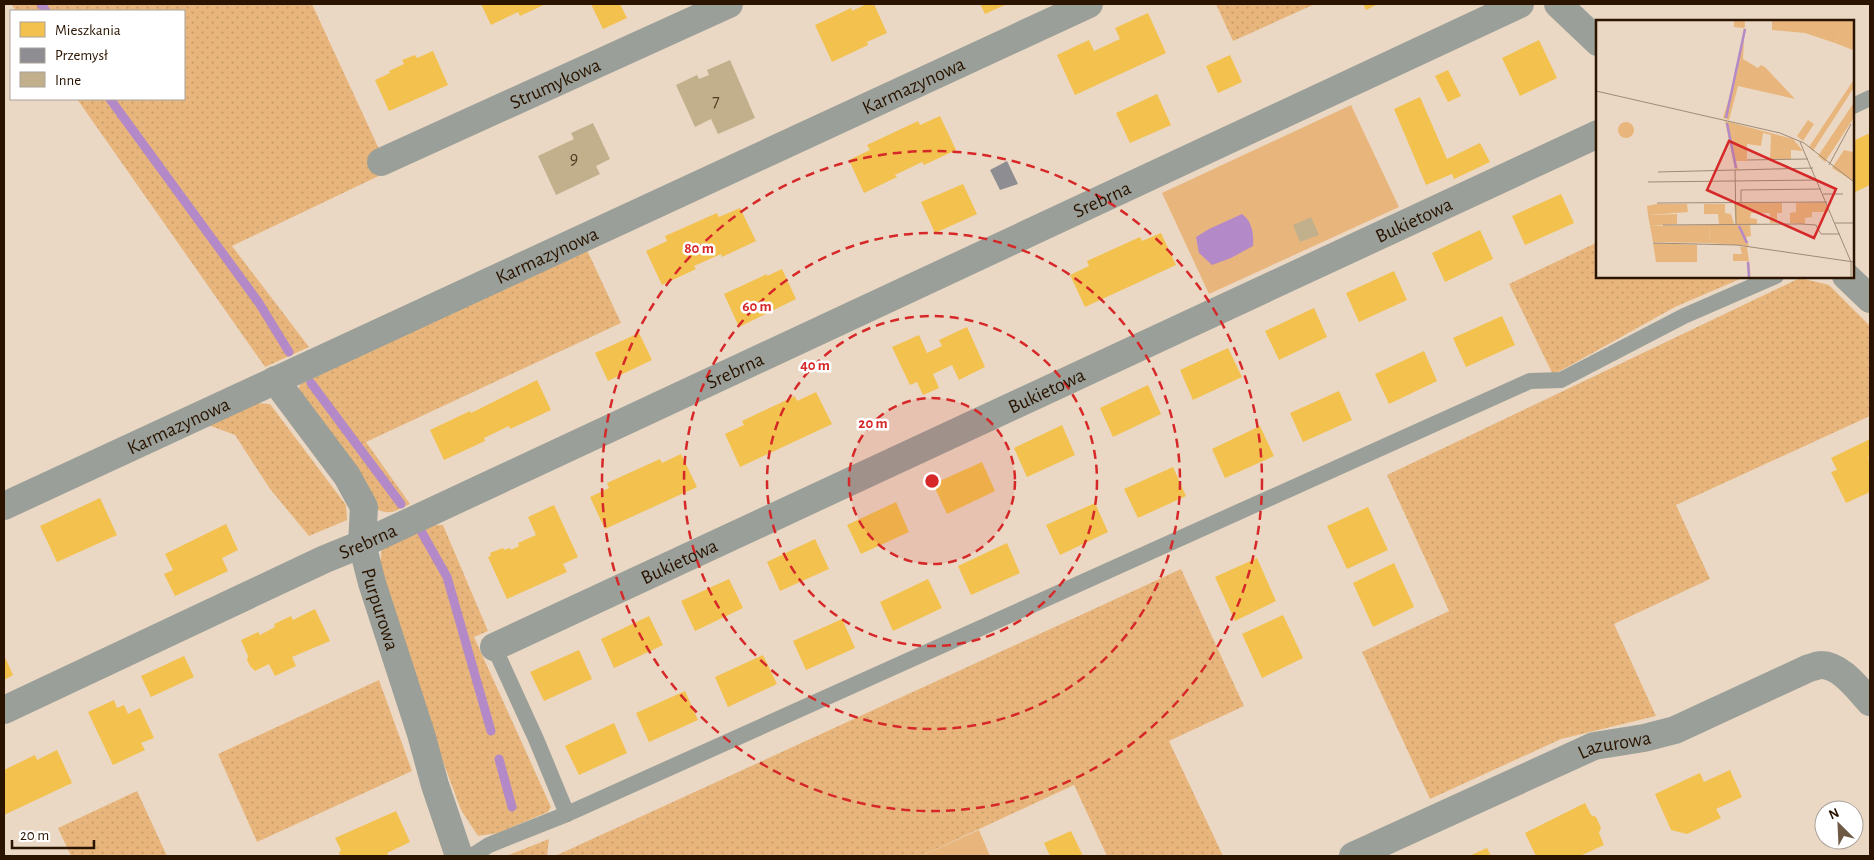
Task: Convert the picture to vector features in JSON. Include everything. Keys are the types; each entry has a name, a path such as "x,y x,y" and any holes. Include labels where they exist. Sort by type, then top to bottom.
{"street":[{"name":"Strumykowa","path":"381,162 729,4"},
{"name":"Karmazynowa","path":"4,506 1089,4"},
{"name":"Srebrna","path":"4,710 1520,4"},
{"path":"1558,4 1596,40"},
{"name":"Bukietowa","path":"494,647 1596,135"},
{"path":"1848,278 1870,299"},
{"name":"Purpurowa","path":"275,380 347,476 364,507 362,544 385,629 421,734 435,785 459,856"},
{"name":"Lazurowa","path":"1353,856 1594,746 1644,738 1675,730 1809,668 1822,665 1834,669 1844,676 1870,702"}],"lane":[{"path":"1854,106 1870,98"},
{"path":"472,856 489,846 567,814 1530,381 1561,380 1684,316 1771,278"},
{"path":"494,647 536,739 567,814"}],"shaded area":[{"path":"11,4 312,4 379,149 385,173 232,246 309,347 265,367 78,100 185,100 185,10 15,10"},
{"path":"1216,4 1315,4 1233,41"},
{"path":"1351,105 1399,207 1209,294 1162,193"},
{"path":"1242,214 1252,228 1253,246 1231,258 1212,265 1199,253 1196,237"},
{"path":"1596,243 1596,278 1742,278 1675,307 1553,375 1509,284"},
{"path":"587,250 621,323 366,442 410,504 390,512 370,506 296,396 300,384"},
{"path":"1800,278 1829,285 1870,326 1870,416 1676,505 1710,579 1614,624 1656,716 1561,739 1430,799 1362,652 1449,611 1387,475"},
{"path":"255,403 270,404 346,505 347,520 309,536 270,489 235,435 208,425"},
{"path":"427,525 443,525 488,631 474,637 551,807 548,812 498,833 478,836 461,810 407,665 380,567 382,547"},
{"path":"1181,569 1244,706 1169,741 1223,856 1107,856 1074,785 921,856 555,856"},
{"path":"379,680 412,771 257,842 218,754"},
{"path":"137,791 167,856 71,856 58,828"},
{"path":"979,830 990,856 921,856"},
{"path":"549,839 547,856 506,856"}],"building: Mieszkania":[{"path":"481,4 546,4 520,16 518,12 491,25"},
{"path":"591,4 620,4 627,18 603,29"},
{"path":"867,4 874,4 887,33 867,42 868,45 832,62 815,25 851,8 852,11"},
{"path":"980,4 1007,4 985,14"},
{"path":"1363,4 1378,4 1366,10"},
{"path":"1148,13 1166,53 1075,95 1057,55 1089,40 1094,51 1120,39 1115,28"},
{"path":"1539,40 1557,78 1520,96 1502,58"},
{"path":"433,51 448,85 389,111 375,80 404,64 402,60 415,55 417,58"},
{"path":"1230,55 1242,82 1218,93 1206,66"},
{"path":"1448,70 1461,96 1448,102 1435,76"},
{"path":"1157,94 1171,125 1130,143 1116,113"},
{"path":"1420,97 1447,159 1480,143 1490,162 1454,179 1452,174 1426,185 1394,109"},
{"path":"940,116 956,150 924,165 922,162 864,193 849,160 870,150 867,145 918,121 920,125"},
{"path":"1870,133 1870,185 1854,193 1854,141"},
{"path":"963,184 977,214 935,233 921,202"},
{"path":"1561,194 1574,223 1525,245 1512,216"},
{"path":"740,208 756,241 722,257 721,254 694,266 696,269 662,285 646,251 667,241 665,236 717,213 719,217"},
{"path":"1480,230 1493,259 1445,282 1432,253"},
{"path":"1161,233 1176,265 1085,307 1070,275 1089,266 1087,261 1140,237 1142,241"},
{"path":"782,269 796,299 739,327 724,294"},
{"path":"1394,271 1407,300 1359,322 1346,293"},
{"path":"1314,308 1327,337 1279,360 1265,331"},
{"path":"1502,316 1515,345 1466,367 1453,338"},
{"path":"967,327 985,367 959,380 952,365 933,374 939,388 923,395 917,382 910,385 892,347 919,335 927,353 942,346 939,340"},
{"path":"639,333 652,360 608,381 595,353"},
{"path":"1228,348 1242,377 1193,400 1180,370"},
{"path":"1424,351 1437,381 1389,404 1375,374"},
{"path":"537,380 551,410 510,429 509,426 484,438 485,441 444,460 430,430 470,411 471,413"},
{"path":"1148,385 1161,414 1113,437 1100,408"},
{"path":"1339,391 1352,420 1303,442 1290,413"},
{"path":"816,392 832,424 740,467 725,434 744,425 742,421 795,396 797,401"},
{"path":"1062,425 1075,455 1027,477 1014,448"},
{"path":"1260,426 1274,456 1225,478 1212,449"},
{"path":"1870,439 1870,456 1868,457 1870,461 1870,492 1846,503 1831,472 1837,470 1831,458"},
{"path":"681,454 697,487 605,529 590,497 609,488 607,483 660,459 662,463"},
{"path":"982,462 995,491 947,514 933,484"},
{"path":"1173,467 1186,496 1138,518 1124,489"},
{"path":"100,498 117,535 57,562 40,526"},
{"path":"896,502 909,532 861,554 847,525"},
{"path":"1095,503 1108,532 1060,555 1046,525"},
{"path":"554,505 578,557 563,564 567,572 507,599 488,557 491,556 490,553 503,548 504,550 510,548 511,550 519,546 518,543 536,535 528,517"},
{"path":"1368,507 1388,550 1347,569 1327,526"},
{"path":"226,524 238,550 222,558 228,571 175,596 164,574 173,570 165,554"},
{"path":"815,539 829,569 780,591 767,562"},
{"path":"1007,543 1020,573 971,595 958,566"},
{"path":"1257,558 1276,601 1235,621 1215,577"},
{"path":"1394,563 1414,607 1373,627 1353,583"},
{"path":"729,579 743,608 695,631 681,601"},
{"path":"928,579 942,608 893,631 880,602"},
{"path":"315,609 330,641 292,657 296,666 275,676 269,664 255,671 250,666 241,640 258,632 260,635 275,627 274,624 291,616 293,620"},
{"path":"1283,615 1303,658 1262,678 1242,634"},
{"path":"649,616 663,645 614,668 601,639"},
{"path":"842,619 855,648 806,670 793,641"},
{"path":"579,650 592,679 544,701 530,672"},
{"path":"4,655 13,675 4,680"},
{"path":"763,655 777,684 728,707 715,677"},
{"path":"184,656 194,677 151,697 141,676"},
{"path":"685,691 698,720 649,742 636,713"},
{"path":"114,700 117,708 124,705 128,714 140,708 154,738 141,743 145,750 113,765 88,712"},
{"path":"614,723 627,753 579,775 565,746"},
{"path":"57,750 72,783 4,815 4,770 35,755 37,760"},
{"path":"1730,770 1742,797 1716,809 1721,818 1687,834 1671,830 1655,794 1700,773 1704,782"},
{"path":"1585,803 1591,815 1596,817 1601,828 1599,833 1604,845 1580,856 1536,856 1525,833"},
{"path":"396,811 410,842 387,853 389,856 340,856 341,850 335,838"},
{"path":"1071,831 1083,856 1050,856 1044,843"},
{"path":"1487,848 1491,856 1469,856"}],"building: Przemysł":[{"path":"1007,161 1018,184 1000,190 990,170"}],"building: Inne":[{"path":"730,60 755,118 718,134 711,119 695,127 676,85 697,75 699,79 709,75 707,70"},
{"path":"593,123 610,159 596,166 600,174 556,195 538,156 574,139 571,133"},
{"path":"1311,217 1319,235 1300,242 1293,225"}],"waterway":[{"path":"41,4 45,10"},
{"path":"111,100 259,303 289,352"},
{"path":"311,383 401,504"},
{"path":"421,531 447,577 491,731"},
{"path":"499,759 512,807"}]}
